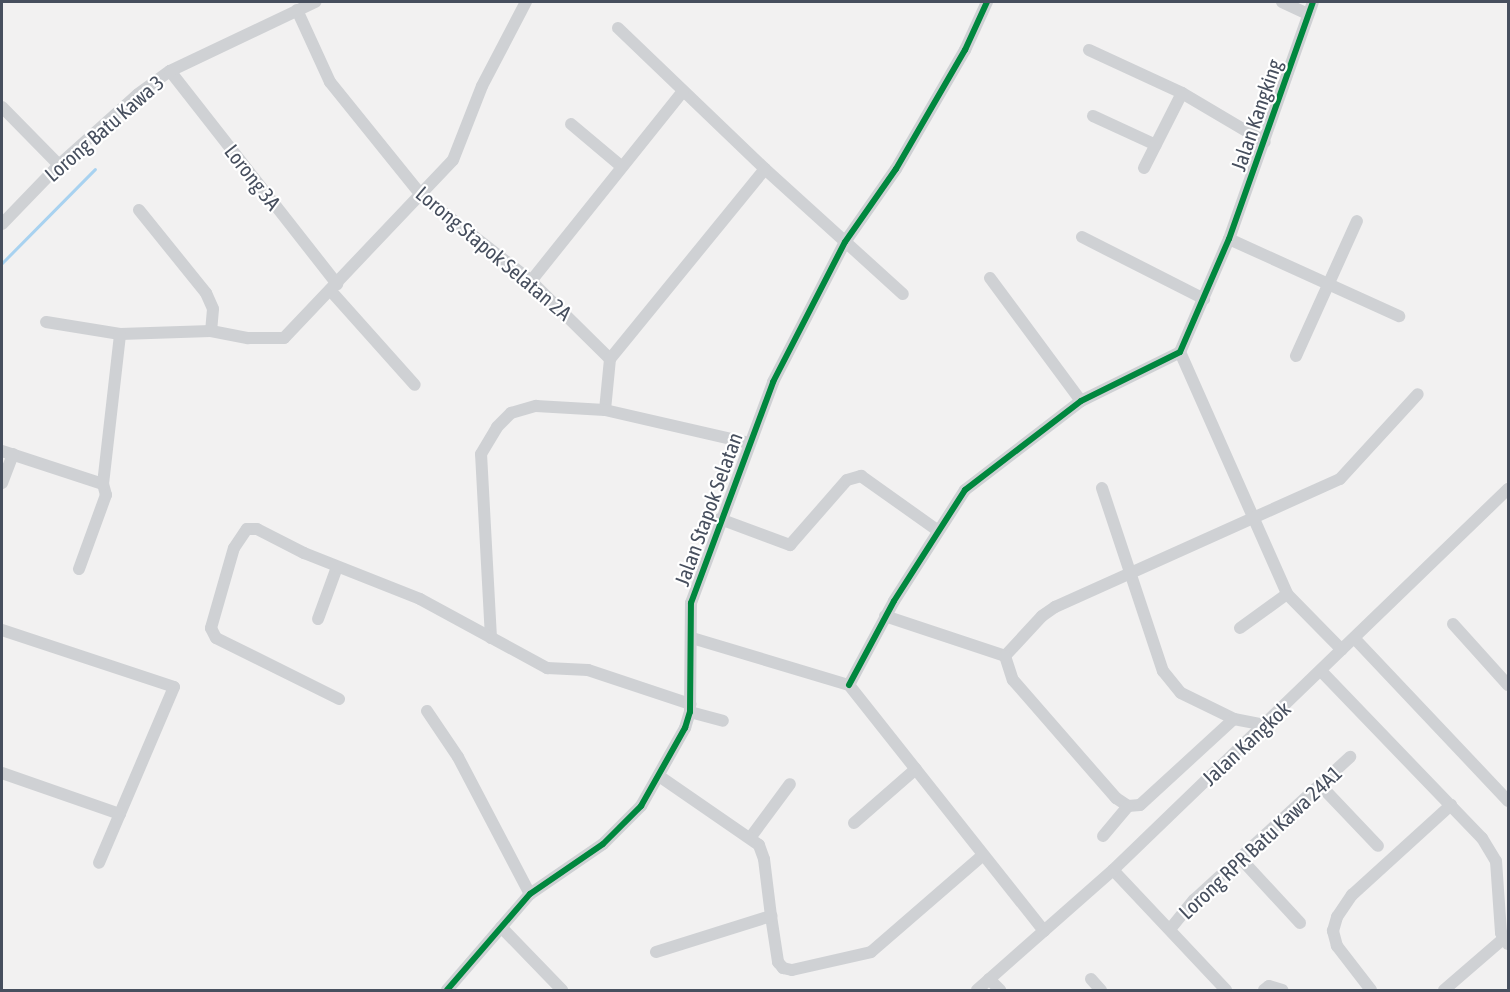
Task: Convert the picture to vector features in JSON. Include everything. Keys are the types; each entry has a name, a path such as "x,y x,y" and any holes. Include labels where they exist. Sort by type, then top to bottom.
{"street":[{"name":"Lorong Batu Kawa 3","path":"2,224 59,165 138,94 170,71 315,2"},
{"path":"46,322 120,334 210,331 248,338 284,338 422,196 453,160 482,86 526,2"},
{"name":"Jalan Stapok Selatan","path":"447,990 530,894 603,844 641,806 659,776 690,708 691,603 748,443 773,382 845,242 896,169 964,51 987,2"},
{"path":"1282,2 1308,14"},
{"name":"Jalan Kangking","path":"1180,352 1229,239 1313,2"},
{"name":"Lorong Stapok Selatan 2A","path":"297,10 330,82 422,196 531,281 610,358"},
{"path":"618,28 765,169 903,294"},
{"path":"1089,50 1182,93 1264,142"},
{"name":"Lorong 3A","path":"170,71 334,287 414,385"},
{"path":"531,281 683,91"},
{"path":"1144,168 1182,93"},
{"path":"2,107 59,165"},
{"path":"1093,116 1156,145"},
{"path":"572,124 621,166"},
{"path":"605,410 610,358 765,169"},
{"path":"139,210 206,293 213,309 210,331"},
{"path":"1296,356 1357,221"},
{"path":"1082,237 1204,299"},
{"path":"1229,239 1399,316"},
{"path":"990,278 1082,401"},
{"path":"79,569 103,506 103,484 120,334"},
{"path":"849,685 885,616 936,530 965,490 1082,401 1180,352 1251,519 1287,594 1342,650"},
{"path":"1005,656 1042,616 1129,574 1340,479 1418,394"},
{"path":"490,638 481,454 488,440 511,413 523,408 561,405 605,410 748,443"},
{"path":"2,483 7,452 103,484"},
{"path":"720,519 790,545 847,480 861,476 936,530"},
{"path":"1102,488 1163,671 1181,693 1234,719 1264,725"},
{"name":"Jalan Kangkok","path":"977,990 1113,870 1322,672 1509,489"},
{"path":"339,699 228,646 216,638 212,628 234,548 247,529 257,529 337,567 420,599 547,668 588,670 723,721"},
{"path":"318,619 337,567"},
{"path":"1240,628 1287,594"},
{"path":"885,616 1005,656"},
{"path":"1453,624 1509,685"},
{"path":"2,630 174,687 99,863"},
{"path":"692,638 849,685 1044,931"},
{"path":"1355,639 1509,801"},
{"path":"1005,656 1013,680 1116,798 1128,806 1140,805 1234,719"},
{"path":"1322,672 1482,838 1496,861 1496,899 1506,941 1444,990"},
{"path":"427,711 458,757 530,894"},
{"name":"Lorong RPR Batu Kawa 24A1","path":"1171,928 1194,900 1350,757"},
{"path":"854,823 916,769"},
{"path":"2,773 120,814"},
{"path":"659,776 750,838 764,859 778,962 783,969 792,970 871,952 983,855"},
{"path":"750,838 790,784"},
{"path":"1320,785 1378,846"},
{"path":"1371,990 1338,946 1333,931 1337,917 1352,895 1451,805"},
{"path":"1103,836 1128,806"},
{"path":"1240,859 1300,923"},
{"path":"1113,870 1171,928 1226,990"},
{"path":"656,952 771,916"},
{"path":"501,927 562,990"},
{"path":"989,979 1000,990"},
{"path":"1091,979 1101,990"},
{"path":"1264,990 1269,986 1282,990"}],"waterway":[{"path":"2,263 95,169"}],"cycle path":[{"path":"447,990 530,894 603,844 641,806 685,728 690,712 691,603 773,382 845,242 896,169 965,50 987,2"},
{"path":"849,685 894,601 965,490 1081,401 1180,352 1229,239 1313,2"}]}
